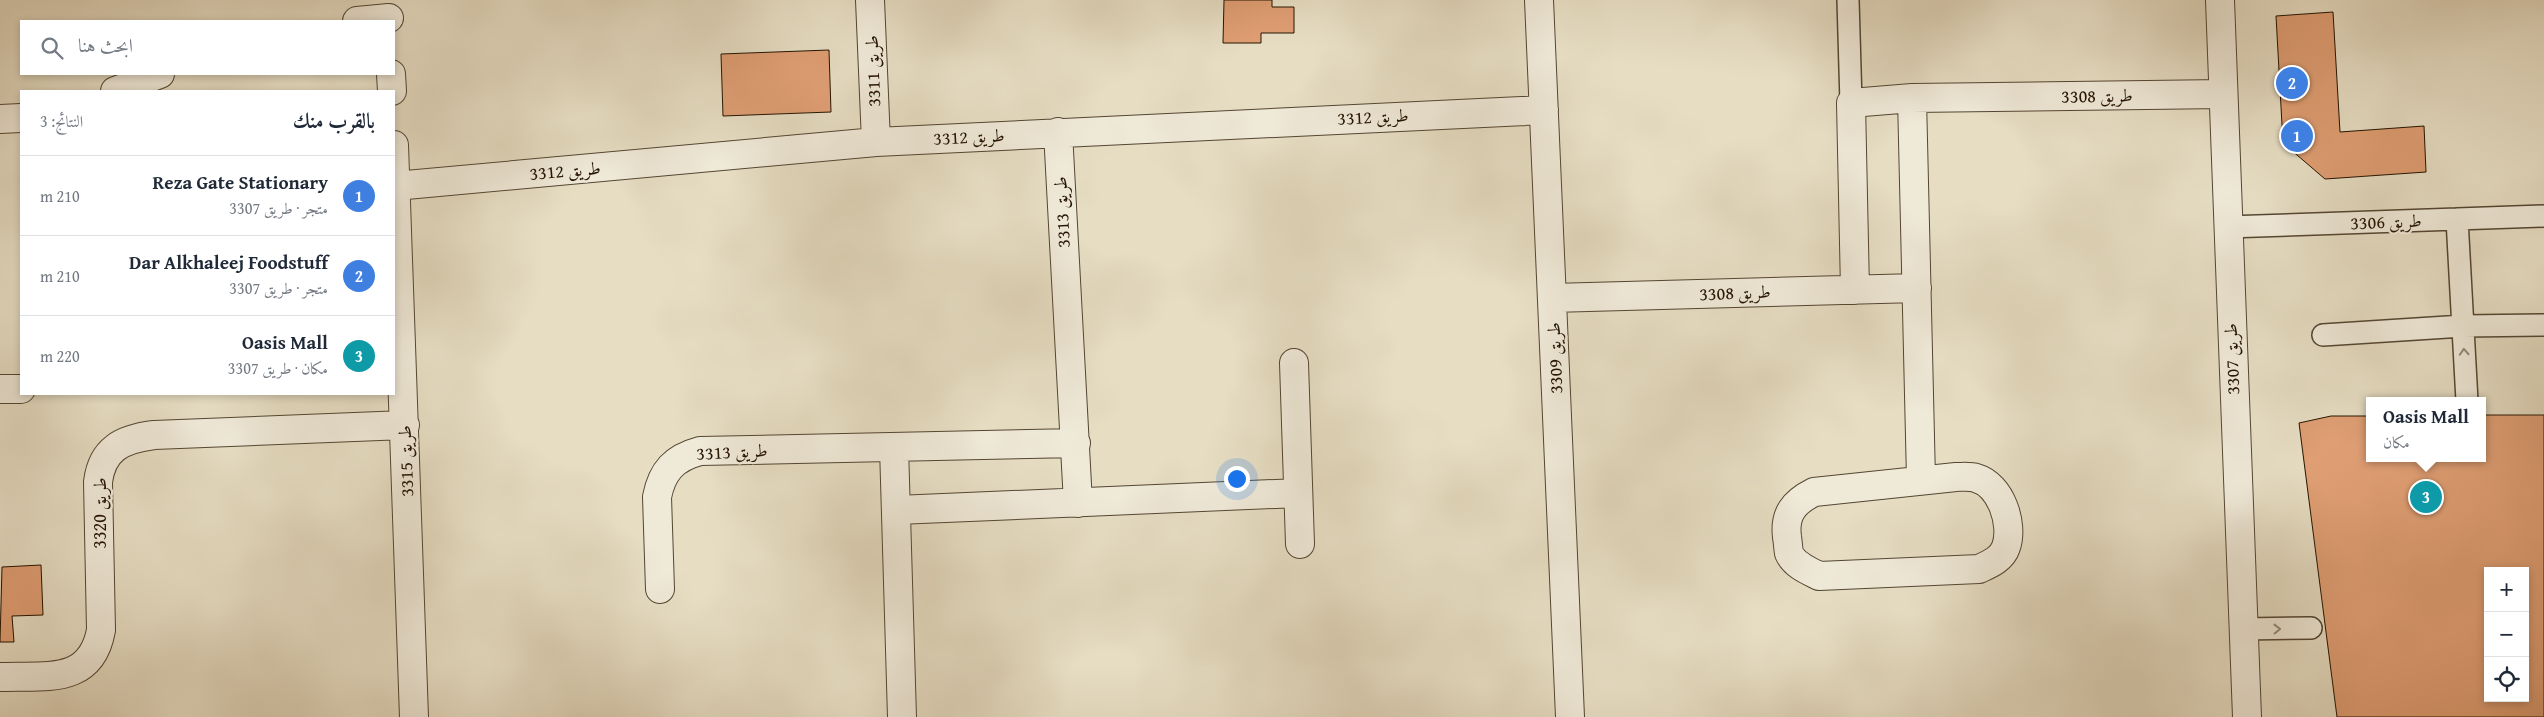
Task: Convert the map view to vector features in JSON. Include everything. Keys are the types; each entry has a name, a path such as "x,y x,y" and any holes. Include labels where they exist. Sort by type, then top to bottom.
{"street":[{"name":"طريق 3311","path":"870,0 876,142"},
{"name":"طريق 3309","path":"1539,0 1570,717"},
{"name":"طريق 3307","path":"2220,0 2227,227 2247,717"},
{"path":"361,20 389,13"},
{"path":"119,90 157,75"},
{"path":"391,75 392,90"},
{"name":"طريق 3308","path":"1851,103 1912,98 2222,94"},
{"path":"1912,98 1921,479"},
{"path":"1851,103 1855,290"},
{"name":"طريق 3312","path":"395,186 876,142 1544,110"},
{"path":"0,119 20,118"},
{"name":"طريق 3313","path":"1058,132 1078,503"},
{"name":"طريق 3315","path":"395,186 414,717"},
{"name":"طريق 3308","path":"1552,298 1917,288"},
{"path":"1294,363 1300,544"},
{"path":"0,389 20,389"},
{"name":"طريق 3320","path":"0,677 63,674 78,669 91,660 98,646 101,630 98,482 100,468 107,455 120,444 136,438 154,435 405,425"},
{"name":"طريق 3313","path":"660,589 657,497 666,472 675,461 686,455 700,451 1076,443"},
{"path":"894,447 902,717"},
{"path":"1977,478 1993,490 2004,509 2008,530 2006,548 1995,561 1979,569 1819,576 1803,568 1789,553 1787,533 1788,512 1800,498 1814,492 1921,479 1977,478"},
{"path":"897,510 1298,493"}],"lane":[{"path":"1848,0 1851,103"},
{"name":"طريق 3306","path":"2227,227 2544,216"},
{"path":"2456,219 2467,397"},
{"path":"2323,335 2463,326 2544,325"},
{"path":"2243,630 2311,628"}],"building":[{"path":"1224,0 1272,0 1272,7 1294,7 1294,33 1261,33 1261,43 1223,43"},
{"path":"2333,12 2340,132 2424,126 2426,172 2325,179 2283,143 2276,16"},
{"path":"829,50 831,112 723,116 721,54"},
{"path":"2486,415 2544,415 2544,717 2337,717 2299,423 2331,416 2366,416 2366,462 2486,462"},
{"path":"41,565 43,615 12,616 14,642 0,642 2,567"}],"place":[{"name":"Dar Alkhaleej Foodstuff","path":"2292,83"},
{"name":"Reza Gate Stationary","path":"2297,136"},
{"name":"Oasis Mall","path":"2426,497"}]}
